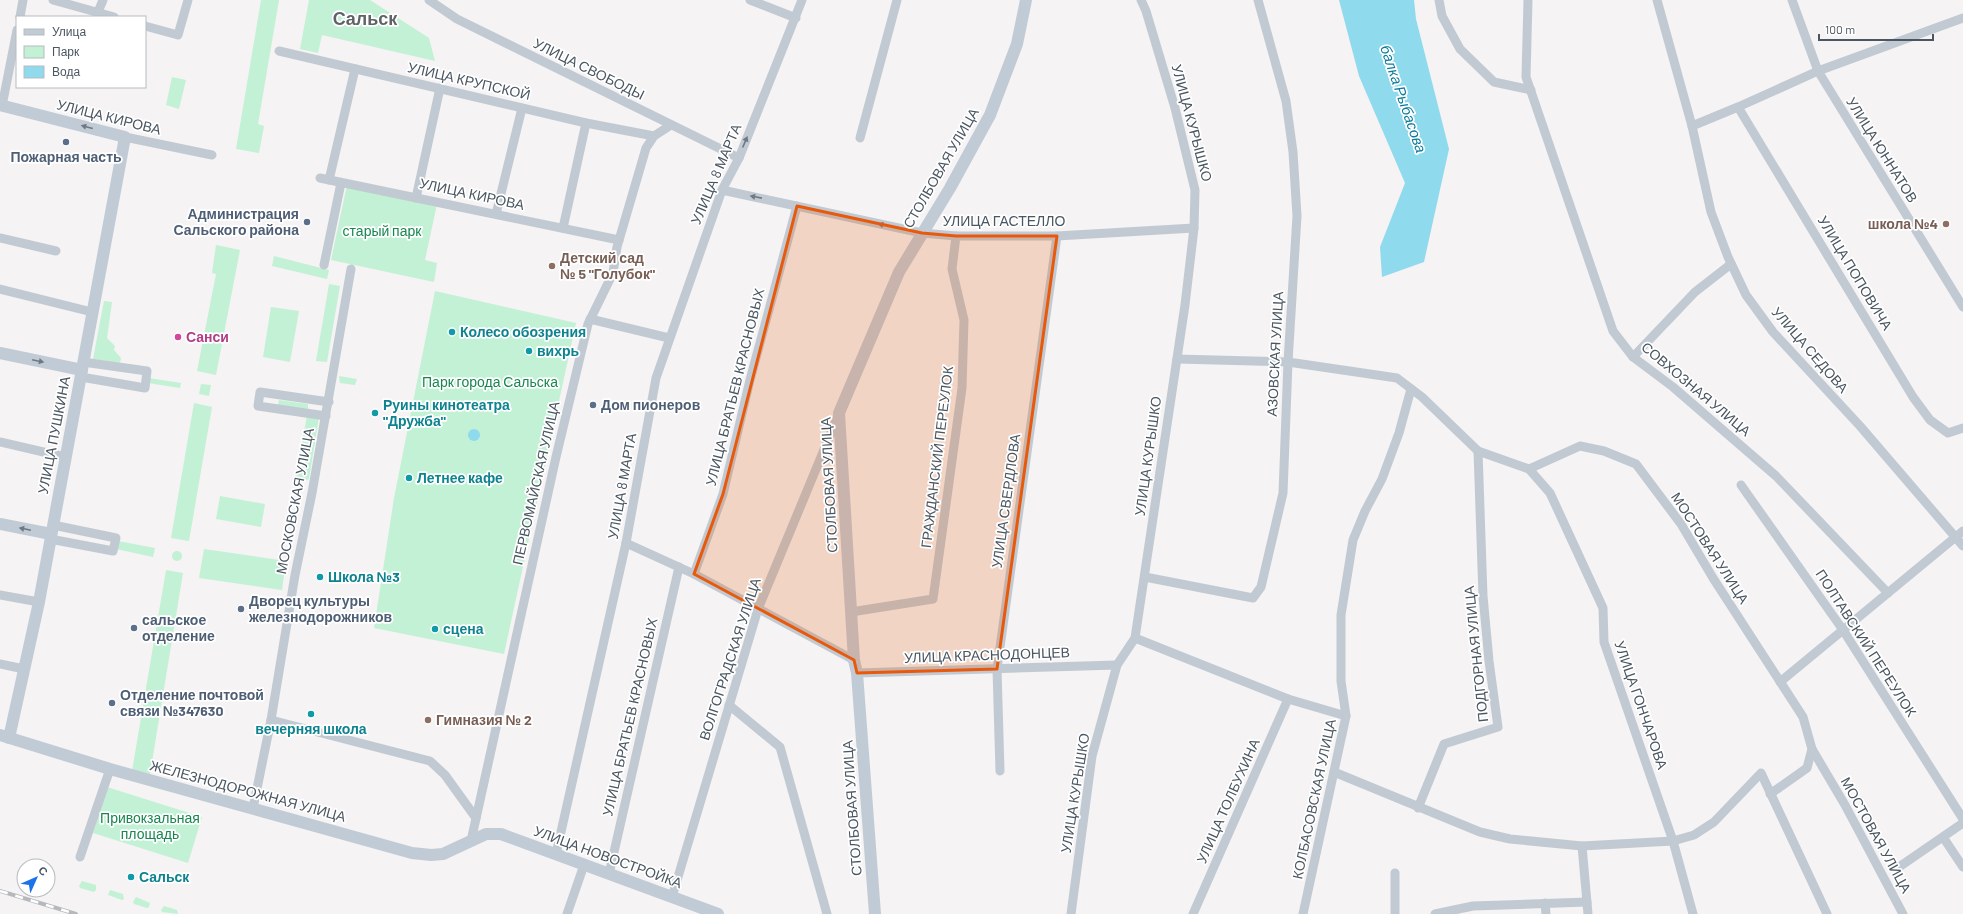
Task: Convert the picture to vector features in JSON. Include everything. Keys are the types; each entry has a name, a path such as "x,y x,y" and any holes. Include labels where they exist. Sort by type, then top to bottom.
{"main road":[{"name":"СТОЛБОВАЯ УЛИЦА","path":"875,914 857,672 854,660 839,413 899,272 950,188 990,115 1017,44 1026,0"},
{"name":"УЛИЦА КИРОВА","path":"1,105 125,137"},
{"name":"УЛИЦА ПУШКИНА","path":"4,737 24,669 39,602 125,137"},
{"path":"0,353 82,369"},
{"path":"0,524 51,533"},
{"name":"ЖЕЛЕЗНОДОРОЖНАЯ УЛИЦА","path":"4,737 110,769 412,853 431,855 444,854 486,834"},
{"name":"УЛИЦА НОВОСТРОЙКА","path":"486,834 501,834 718,914"}],"street":[{"path":"20,16 23,0"},
{"path":"53,0 111,16"},
{"path":"98,12 103,0"},
{"path":"146,26 178,35 188,0"},
{"name":"УЛИЦА СВОБОДЫ","path":"430,0 457,19 739,158"},
{"path":"750,0 796,18"},
{"name":"УЛИЦА 8 МАРТА","path":"556,854 626,543 656,378 722,190 739,158 802,0"},
{"path":"860,138 897,0"},
{"name":"УЛИЦА КУРЫШКО","path":"1071,914 1092,756 1117,665 1135,638 1177,360 1194,228 1195,190 1175,108 1146,11 1140,0"},
{"name":"АЗОВСКАЯ УЛИЦА","path":"1145,577 1253,598 1261,587 1283,493 1288,362 1297,216 1293,152 1286,101 1258,0"},
{"path":"1439,0 1442,16 1460,49 1494,82 1531,90"},
{"name":"СОВХОЗНАЯ УЛИЦА","path":"1528,0 1526,77 1613,331 1634,356 1776,476 1888,593"},
{"name":"УЛИЦА СЕДОВА","path":"1656,0 1692,126 1711,212 1731,264 1746,295 1772,332 1860,426 1963,546"},
{"name":"УЛИЦА ЮННАТОВ","path":"1792,0 1818,71 1963,307"},
{"path":"1692,126 1818,71 1963,18"},
{"path":"1,105 16,35"},
{"name":"УЛИЦА КРУПСКОЙ","path":"279,51 586,123 654,136"},
{"name":"УЛИЦА КИРОВА","path":"355,69 324,179 619,240"},
{"path":"416,198 440,88"},
{"name":"УЛИЦА ПОПОВИЧА","path":"1738,107 1913,397 1930,420 1948,433 1963,428"},
{"path":"496,214 522,108"},
{"path":"563,228 586,123"},
{"name":"ПЕРВОМАЙСКАЯ УЛИЦА","path":"471,841 556,457 590,319 613,273 619,240 646,148 654,136 671,125"},
{"name":"УЛИЦА КИРОВА","path":"125,137 212,155"},
{"path":"324,264 341,183"},
{"name":"УЛИЦА ГАСТЕЛЛО","path":"722,190 922,233 956,236 1057,236 1194,228"},
{"name":"УЛИЦА БРАТЬЕВ КРАСНОВЫХ","path":"694,574 723,494 750,380 797,206"},
{"name":"ГРАЖДАНСКИЙ ПЕРЕУЛОК","path":"851,612 933,599 962,388 964,320 952,270 956,236"},
{"name":"УЛИЦА СВЕРДЛОВА","path":"1000,771 997,669 1057,236"},
{"path":"0,238 56,252"},
{"path":"1634,356 1695,292 1731,264"},
{"name":"МОСКОВСКАЯ УЛИЦА","path":"253,808 271,720 295,575 312,493 351,270"},
{"path":"0,289 92,312"},
{"path":"590,319 669,338"},
{"path":"1177,360 1288,362 1397,378 1411,389 1478,452 1529,469"},
{"path":"82,369 147,372 145,388 82,369"},
{"name":"КОЛБАСОВСКАЯ УЛИЦА","path":"1303,914 1346,716 1341,681 1341,615 1353,540 1365,511 1382,479 1411,389"},
{"path":"326,416 258,406 260,392 328,402"},
{"name":"ВОЛГОГРАДСКАЯ УЛИЦА","path":"672,897 758,609 839,413"},
{"path":"0,442 65,457"},
{"name":"МОСТОВАЯ УЛИЦА","path":"1529,469 1580,446 1604,450 1636,464 1681,524 1713,578 1803,717 1812,749 1845,805 1903,914"},
{"name":"ПОДГОРНАЯ УЛИЦА","path":"1418,808 1444,744 1498,727 1489,661 1483,596 1478,452"},
{"name":"УЛИЦА ГОНЧАРОВА","path":"1529,469 1550,493 1603,608 1604,642 1674,841 1693,914"},
{"name":"ПОЛТАВСКИЙ ПЕРЕУЛОК","path":"1741,485 1843,630 1963,819"},
{"path":"1780,682 1963,531"},
{"path":"51,533 116,538 113,551 51,533"},
{"path":"626,543 694,574 854,660"},
{"name":"УЛИЦА БРАТЬЕВ КРАСНОВЫХ","path":"609,874 679,567"},
{"path":"0,595 39,602"},
{"path":"1135,638 1288,699 1346,716"},
{"path":"0,664 24,669"},
{"name":"УЛИЦА КРАСНОДОНЦЕВ","path":"857,672 1117,665"},
{"name":"УЛИЦА ТОЛБУХИНА","path":"1193,914 1288,699"},
{"path":"730,705 780,747 828,914"},
{"path":"271,720 430,761 445,775 476,818"},
{"path":"1770,794 1806,768 1812,749"},
{"path":"80,857 110,769"},
{"path":"1334,772 1418,808 1480,832 1510,839 1582,846 1674,841 1694,835 1714,822 1761,773 1827,914"},
{"path":"1899,867 1963,823"},
{"path":"1943,837 1963,867"},
{"path":"1582,846 1588,914"},
{"path":"567,914 584,865"},
{"path":"1394,873 1395,914"},
{"path":"1436,914 1473,906 1587,902"},
{"path":"1545,903 1546,914"}],"highlighted area":[{"path":"797,206 922,233 956,236 1057,236 997,669 857,673 854,660 694,574 723,494"}],"green space":[{"path":"261,0 279,0 258,124 264,126 259,153 236,149"},
{"path":"309,0 370,0 429,38 435,61 322,35 318,53 300,49"},
{"path":"172,77 186,80 179,109 166,105"},
{"name":"старый парк","path":"347,185 437,204 425,260 437,263 434,282 331,260"},
{"path":"216,245 240,250 216,375 197,371 216,274 212,273"},
{"path":"274,256 329,270 327,279 272,266"},
{"path":"329,284 340,286 327,362 316,361"},
{"name":"Парк города Сальска","path":"435,291 576,323 504,654 374,628 394,498"},
{"path":"104,301 112,302 107,338 115,346 114,350 121,358 120,363 93,359"},
{"path":"271,307 299,311 290,362 263,357"},
{"path":"339,376 357,379 355,385 340,383"},
{"path":"149,378 181,383 180,388 148,383"},
{"path":"201,384 211,385 209,396 199,394"},
{"path":"279,400 308,404 308,409 278,405"},
{"path":"194,403 212,407 189,541 171,538"},
{"path":"307,415 319,417 309,479 295,484"},
{"path":"220,496 265,504 261,527 216,519"},
{"path":"118,541 155,548 153,557 116,549"},
{"path":"204,549 286,561 282,590 199,578"},
{"path":"175,551 179,551 182,556 179,561 175,561 172,558 172,554"},
{"path":"166,570 183,573 150,774 132,771"},
{"name":"Привокзальная площадь","path":"107,787 202,817 188,863 93,833"},
{"path":"82,881 96,885 96,890 94,892 80,888 79,886"},
{"path":"110,890 123,894 124,899 122,900 108,895"},
{"path":"136,897 150,903 149,907 147,908 134,904 133,902"},
{"path":"164,906 177,910 178,914 162,912 161,910"}],"water":[{"name":"балка Рыбасова","path":"1339,0 1414,0 1416,19 1449,149 1424,262 1382,277 1380,247 1405,183 1359,76"},
{"path":"472,429 476,429 480,435 476,441 472,441 468,437 468,433"}],"railway":[{"path":"0,891 76,914"}],"place":[{"name":"Пожарная часть","path":"66,142"},
{"name":"Администрация Сальского района","path":"307,222"},
{"name":"школа №4","path":"1946,224"},
{"name":"Детский сад № 5 \"Голубок\"","path":"552,266"},
{"name":"Колесо обозрения","path":"452,332"},
{"name":"Санси","path":"178,337"},
{"name":"вихрь","path":"529,351"},
{"name":"Дом пионеров","path":"593,405"},
{"name":"Руины кинотеатра \"Дружба\"","path":"375,413"},
{"name":"Летнее кафе","path":"409,478"},
{"name":"Школа №3","path":"320,577"},
{"name":"Дворец культуры железнодорожников","path":"241,609"},
{"name":"сальское отделение","path":"134,628"},
{"name":"сцена","path":"435,629"},
{"name":"Отделение почтовой связи №347630","path":"112,703"},
{"name":"вечерняя школа","path":"311,714"},
{"name":"Гимназия № 2","path":"428,720"},
{"name":"Сальск","path":"131,877"}],"district":[{"name":"Сальск","path":"365,19"}]}
